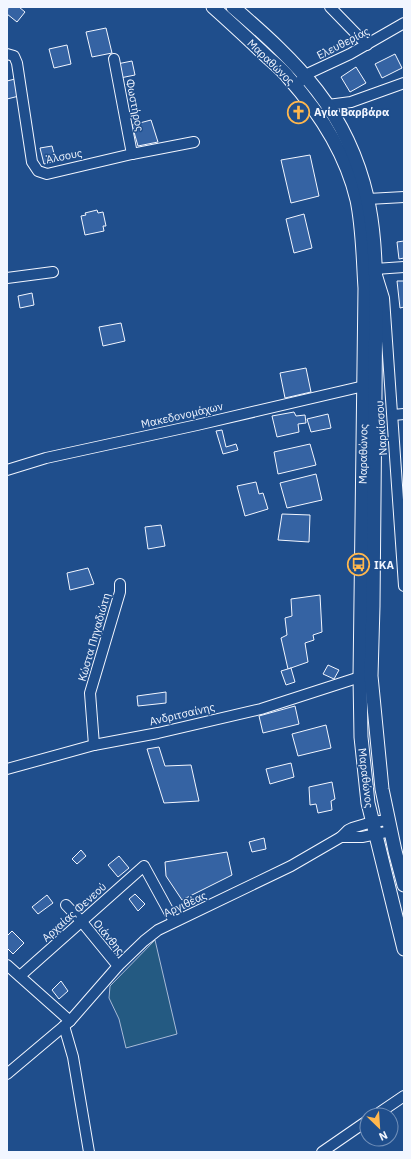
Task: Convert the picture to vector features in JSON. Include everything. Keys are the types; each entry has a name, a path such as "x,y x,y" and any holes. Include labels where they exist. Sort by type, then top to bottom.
{"main road":[{"name":"Μαραθώνος","path":"213,7 284,73 310,104 335,142 349,174 357,202 365,288 360,677 361,737 368,803 404,949"},
{"name":"Μαραθώνος","path":"233,7 278,47 305,75 328,105 351,149 368,199 375,269 374,556 371,676 379,766 389,826 404,885"}],"street":[{"path":"330,7 367,45"},
{"name":"Ελευθερίας","path":"296,87 305,75 367,45 404,23"},
{"name":"Άλσους","path":"7,54 14,56 17,64 32,162 38,171 47,174 132,154 194,142"},
{"name":"Φωστήρος","path":"114,59 132,154"},
{"path":"328,105 340,105 351,102 404,83"},
{"path":"368,199 404,197"},
{"path":"375,269 404,267"},
{"name":"Ναρκίσσου","path":"375,269 384,298 404,586"},
{"path":"7,278 53,272"},
{"name":"Μακεδονομάχων","path":"7,470 46,458 364,386"},
{"path":"393,416 404,414"},
{"name":"Κώστα Πηγαδιώτη","path":"94,745 90,693 120,592 120,584"},
{"name":"Ανδριτσαίνης","path":"7,768 26,765 94,745 261,709 360,677"},
{"name":"Αργιθέας","path":"7,1074 67,1023 118,966 158,930 291,866 341,837 352,828 389,826"},
{"name":"Αρχαίας Φενεού","path":"20,976 144,866 174,921"},
{"name":"Οιάνθης","path":"66,905 118,966"},
{"path":"7,965 67,1023 89,1152"},
{"path":"388,1107 404,1096"},
{"path":"322,1152 359,1127"}],"shaded area":[{"path":"155,940 177,1034 126,1048 119,1019 109,998 110,986"}],"building":[{"path":"8,7 19,7 25,12 17,22 7,14"},
{"path":"106,28 112,53 92,57 86,32"},
{"path":"67,45 71,64 54,68 49,49"},
{"path":"395,54 402,68 382,78 375,64"},
{"path":"132,61 135,75 120,78 117,64"},
{"path":"356,67 366,83 350,92 341,77"},
{"path":"15,79 19,96 7,99 7,81"},
{"name":"Αγία Βαρβάρα","path":"299,102 309,114 300,122 290,110"},
{"path":"151,120 158,142 138,146 132,125"},
{"path":"52,146 56,161 44,164 40,148"},
{"path":"310,155 319,196 291,203 281,160"},
{"path":"97,210 98,213 103,212 106,226 103,226 104,231 85,235 81,216 86,215 85,213"},
{"path":"304,214 312,248 294,253 286,219"},
{"path":"404,241 404,258 399,259 397,242"},
{"path":"397,281 404,281 404,307 400,308"},
{"path":"32,293 34,305 20,308 18,296"},
{"path":"121,323 125,341 103,346 99,327"},
{"path":"306,368 311,392 285,398 280,373"},
{"path":"294,412 296,416 305,415 306,423 298,424 299,432 277,437 272,416"},
{"path":"328,414 331,428 311,432 307,419"},
{"path":"222,430 226,447 236,444 238,450 223,454 216,431"},
{"path":"310,444 316,465 278,474 274,452"},
{"path":"316,474 322,500 287,508 280,483"},
{"path":"256,482 259,494 263,493 268,509 245,516 237,486"},
{"path":"282,514 310,515 309,542 278,540"},
{"path":"161,525 165,546 148,549 145,527"},
{"path":"88,568 94,584 70,590 67,573"},
{"path":"320,595 322,632 313,635 314,640 305,643 308,662 288,669 281,638 287,635 285,618 292,616 291,599"},
{"path":"328,665 339,670 334,679 323,674"},
{"path":"291,668 295,682 286,685 281,671"},
{"path":"166,692 166,703 138,706 137,696"},
{"path":"295,706 299,724 263,733 259,716"},
{"path":"326,725 331,748 298,756 292,734"},
{"path":"159,747 165,766 191,765 199,801 164,803 147,749"},
{"path":"291,763 294,777 270,784 266,769"},
{"path":"332,782 335,799 331,801 332,810 318,813 316,804 310,805 309,787"},
{"path":"264,838 266,849 252,852 249,842"},
{"path":"81,850 86,856 77,864 72,859"},
{"path":"227,852 232,875 182,900 166,876 165,862"},
{"path":"119,856 129,868 118,877 108,865"},
{"path":"135,894 145,904 138,911 129,899"},
{"path":"47,895 53,903 38,914 32,907"},
{"path":"12,931 24,943 13,954 7,948 7,936"},
{"path":"61,981 68,991 59,999 52,990"}],"place":[{"name":"Αγία Βαρβάρα","path":"299,112"},
{"name":"ΙΚΑ","path":"358,565"}]}
